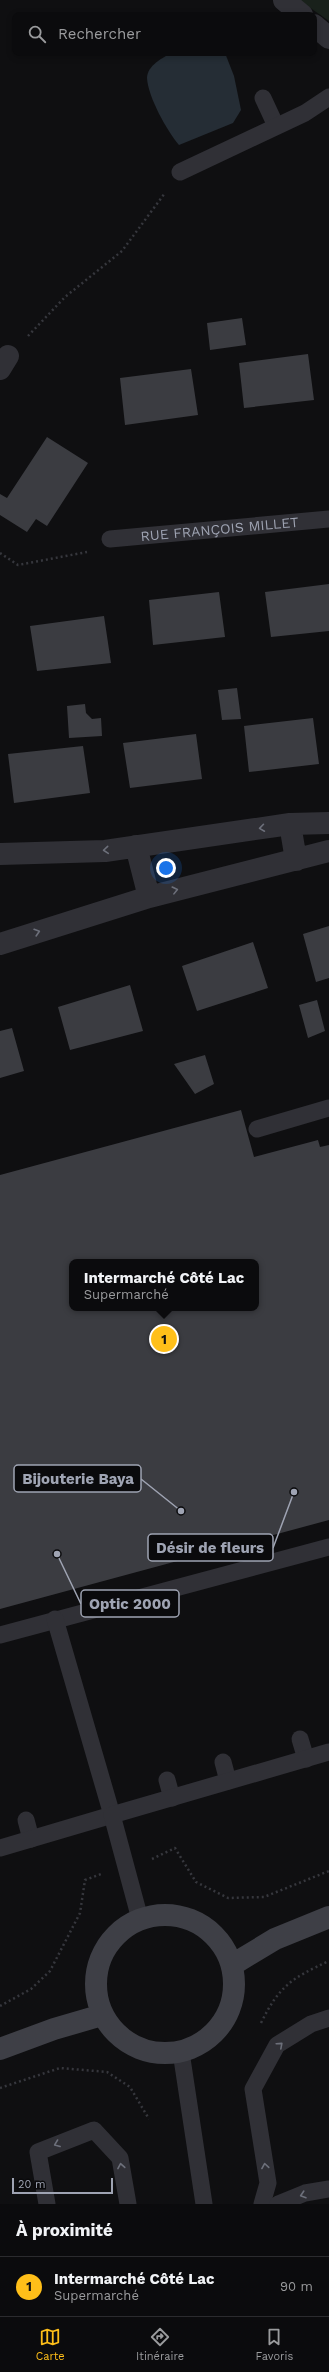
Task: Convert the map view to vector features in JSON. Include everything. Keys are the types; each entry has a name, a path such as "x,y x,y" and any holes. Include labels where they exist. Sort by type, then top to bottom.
{"main road":[{"path":"159,1915 178,1916 196,1922 212,1933 224,1948 232,1965 235,1983 233,2000 227,2016 217,2031 204,2042 181,2052 155,2053 139,2049 124,2040 112,2029 102,2015 96,1996 96,1977 100,1959 110,1942 124,1929 140,1919 159,1915"},
{"path":"232,1965 275,1939 329,1917"},
{"path":"0,2049 54,2029 102,2015"}],"street":[{"path":"284,0 298,12"},
{"path":"317,28 329,38"},
{"path":"0,854 106,851 290,824 329,824"},
{"path":"290,824 296,860"},
{"path":"136,846 149,897"},
{"path":"0,944 149,897 329,851"}],"lane":[{"path":"180,172 305,113 329,97"},
{"path":"263,98 276,126"},
{"name":"RUE FRANÇOIS MILLET","path":"110,539 329,519"},
{"path":"257,1129 329,1108"},
{"path":"0,1635 55,1619 329,1547"},
{"path":"55,1619 112,1815 140,1919"},
{"path":"300,1738 306,1759"},
{"path":"0,1848 329,1752"},
{"path":"222,1762 228,1781"},
{"path":"167,1780 172,1798"},
{"path":"26,1820 31,1839"},
{"path":"262,2204 268,2183 253,2089 277,2045 311,2024 329,2018"},
{"path":"181,2052 204,2204"},
{"path":"47,2204 38,2152 94,2130 120,2158 128,2204"},
{"path":"278,2204 305,2193 329,2189"}],"path":[{"path":"4,362 65,297 122,251 180,172"},
{"path":"0,554 18,565 89,552 110,539"},
{"path":"175,1848 196,1882 228,1898 264,1897 329,1871"},
{"path":"0,2006 31,1989 50,1970 80,1913 85,1880"},
{"path":"0,2088 60,2068 107,2072 130,2087 149,2119"}],"shaded area":[{"path":"299,0 329,0 329,21"},
{"path":"167,56 226,56 234,76 241,110 233,123 179,145 169,131 154,104 148,86 148,74 153,66"}],"building":[{"path":"242,318 246,345 210,350 207,323"},
{"path":"308,354 314,400 244,408 239,363"},
{"path":"191,369 198,415 125,425 120,378"},
{"path":"47,437 88,463 47,526 36,519 27,532 0,515 0,494 7,498"},
{"path":"329,584 329,631 271,637 265,592"},
{"path":"219,592 225,637 153,645 149,600"},
{"path":"104,616 111,663 37,671 30,626"},
{"path":"237,688 241,719 222,720 218,690"},
{"path":"85,704 86,713 92,719 101,718 102,736 69,738 67,706"},
{"path":"313,718 319,764 249,772 244,726"},
{"path":"196,734 202,779 130,788 123,743"},
{"path":"83,746 90,793 14,803 8,754"},
{"path":"329,926 329,978 316,982 303,934"},
{"path":"253,942 268,988 197,1011 182,966"},
{"path":"130,985 143,1031 70,1050 58,1007"},
{"path":"317,1000 325,1031 308,1038 299,1005"},
{"path":"12,1028 24,1071 0,1078 0,1031"},
{"path":"205,1055 214,1084 195,1094 174,1064"},
{"path":"241,1110 254,1157 318,1140 320,1147 329,1145 329,1520 0,1609 0,1175"}],"place":[{"name":"Intermarché Côté Lac","path":"164,1339"},
{"name":"Désir de fleurs","path":"294,1492"},
{"name":"Bijouterie Baya","path":"181,1511"},
{"name":"Optic 2000","path":"57,1554"}]}
